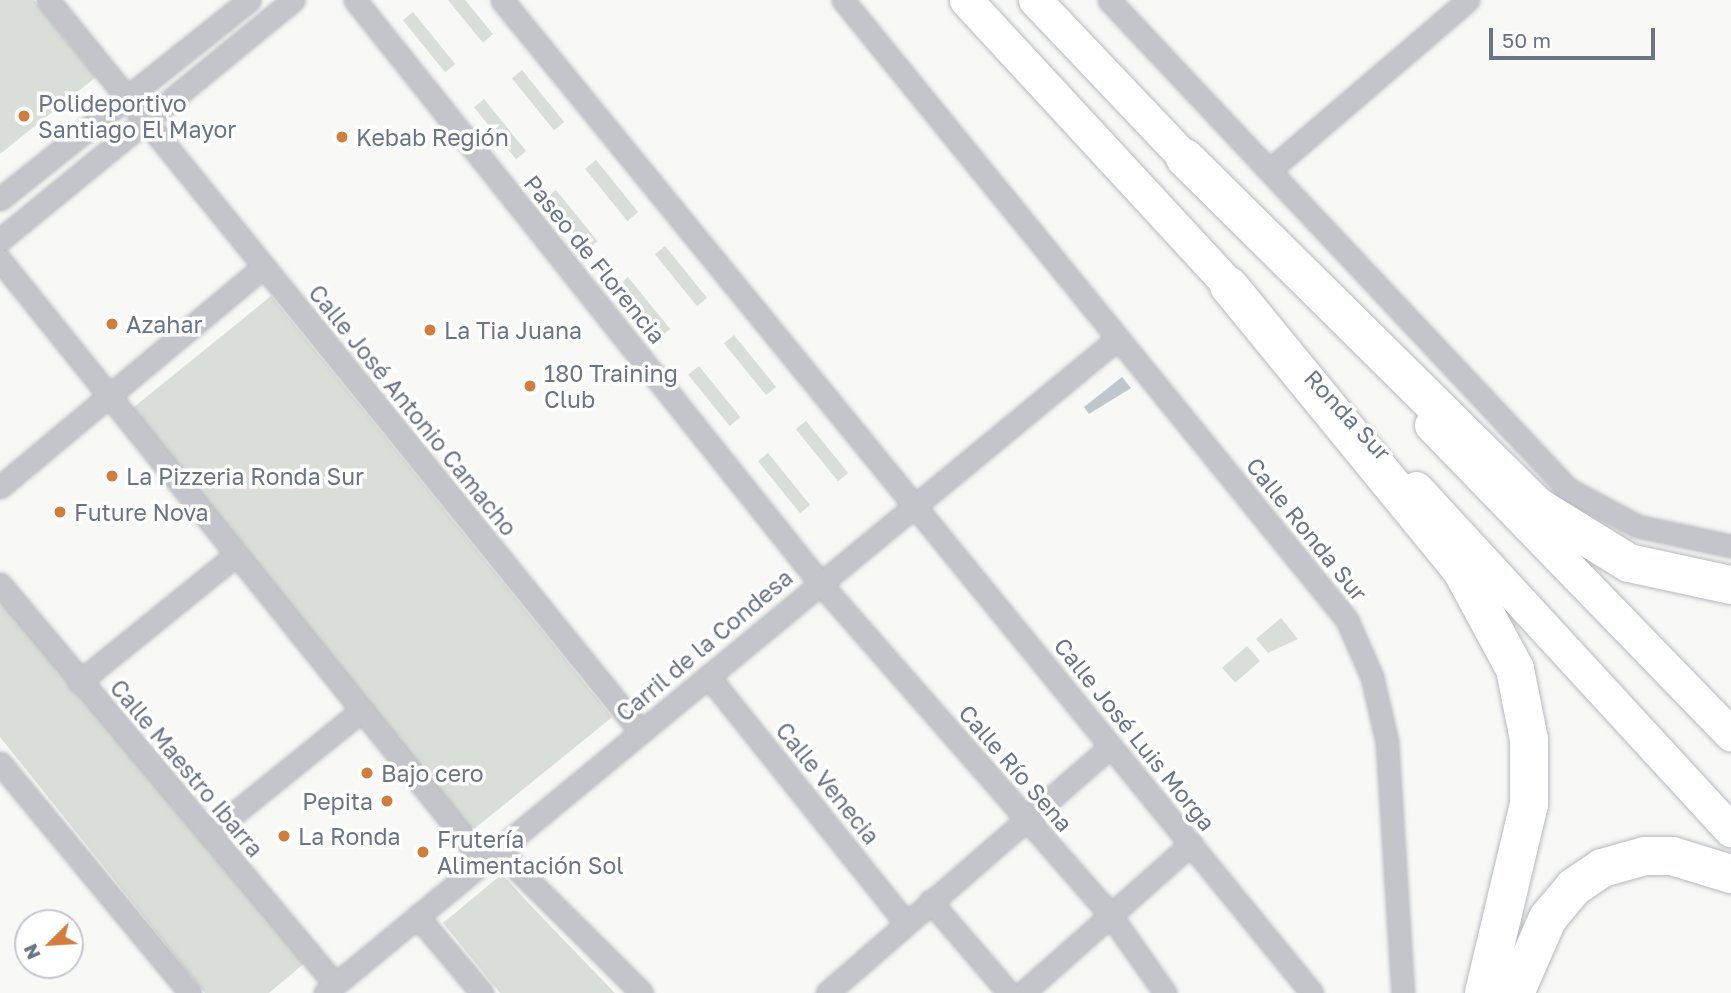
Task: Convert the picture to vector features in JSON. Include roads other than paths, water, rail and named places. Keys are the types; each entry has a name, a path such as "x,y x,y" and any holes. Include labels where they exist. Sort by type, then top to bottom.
{"highway":[{"path":"1185,158 1559,523 1629,563 1731,585"},
{"path":"1229,286 1462,571 1515,669 1529,740 1529,804 1484,993"},
{"path":"1516,993 1548,918 1574,887 1602,868 1645,856 1672,856 1731,874"}],"main road":[{"name":"Ronda Sur","path":"966,0 1731,830"},
{"path":"1035,0 1185,158 1543,547 1731,735"}],"street":[{"path":"48,0 126,98"},
{"path":"0,199 249,0"},
{"path":"0,240 293,0"},
{"name":"Paseo de Florencia","path":"355,0 820,583"},
{"path":"502,0 917,508"},
{"name":"Calle Ronda Sur","path":"843,0 1347,620 1372,677 1387,742 1403,993"},
{"path":"1109,0 1272,168 1568,489 1637,526 1731,546"},
{"path":"1272,168 1468,0"},
{"name":"Calle José Antonio Camacho","path":"126,98 641,732"},
{"path":"0,260 362,710 490,855 642,993"},
{"path":"0,487 111,397 263,267"},
{"name":"Carril de la Condesa","path":"330,989 820,583 917,508 1117,339"},
{"name":"Calle José Luis Morga","path":"917,508 1312,993"},
{"path":"79,682 237,554"},
{"name":"Calle Río Sena","path":"820,583 1109,913 1165,993"},
{"name":"Calle Maestro Ibarra","path":"0,584 79,682 209,834 330,989"},
{"name":"Calle Venecia","path":"708,676 906,923"},
{"path":"209,834 362,710"},
{"path":"833,991 1024,817 1111,746"},
{"path":"0,763 190,993"},
{"path":"1023,993 1109,913 1191,844"},
{"path":"930,901 1009,993"},
{"path":"416,916 482,993"}],"place":[{"name":"Polideportivo Santiago El Mayor","path":"24,116"},
{"name":"Kebab Región","path":"342,137"},
{"name":"Azahar","path":"112,324"},
{"name":"La Tia Juana","path":"430,330"},
{"name":"180 Training Club","path":"530,386"},
{"name":"La Pizzeria Ronda Sur","path":"112,476"},
{"name":"Future Nova","path":"60,512"},
{"name":"Bajo cero","path":"367,773"},
{"name":"Pepita","path":"387,801"},
{"name":"La Ronda","path":"284,836"},
{"name":"Frutería Alimentación Sol","path":"423,852"}]}
